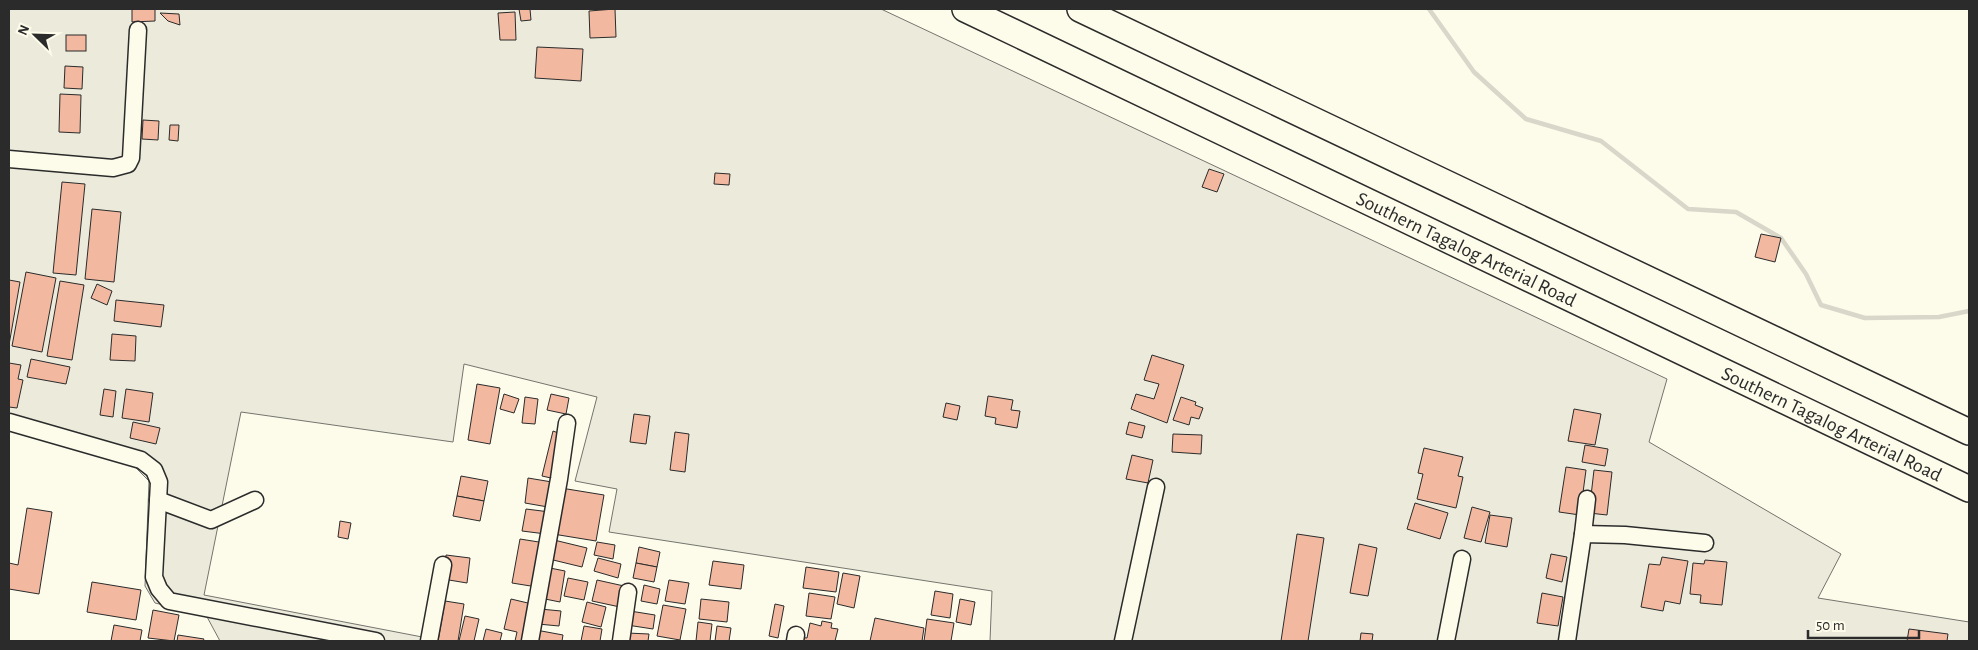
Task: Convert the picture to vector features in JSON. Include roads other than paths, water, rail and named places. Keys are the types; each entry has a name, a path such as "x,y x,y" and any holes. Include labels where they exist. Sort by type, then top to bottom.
{"highway":[{"name":"Southern Tagalog Arterial Road","path":"966,9 1969,489"},
{"path":"1080,9 1969,432"}],"street":[{"path":"9,159 114,168 128,164 131,158 138,30"},
{"path":"9,422 141,460 154,470 159,482 154,577 159,589 169,601 376,641"},
{"path":"530,641 567,423"},
{"path":"1123,641 1156,488"},
{"path":"1566,641 1584,534 1587,499"},
{"path":"158,500 211,520 255,500"},
{"path":"1584,534 1625,535 1705,544"},
{"path":"1446,641 1462,559"},
{"path":"429,641 443,564"},
{"path":"622,641 628,592"}],"waterway":[{"path":"1429,9 1474,72 1526,119 1601,141 1688,209 1736,212 1781,238 1806,274 1821,305 1865,318 1939,317 1969,311"}]}
